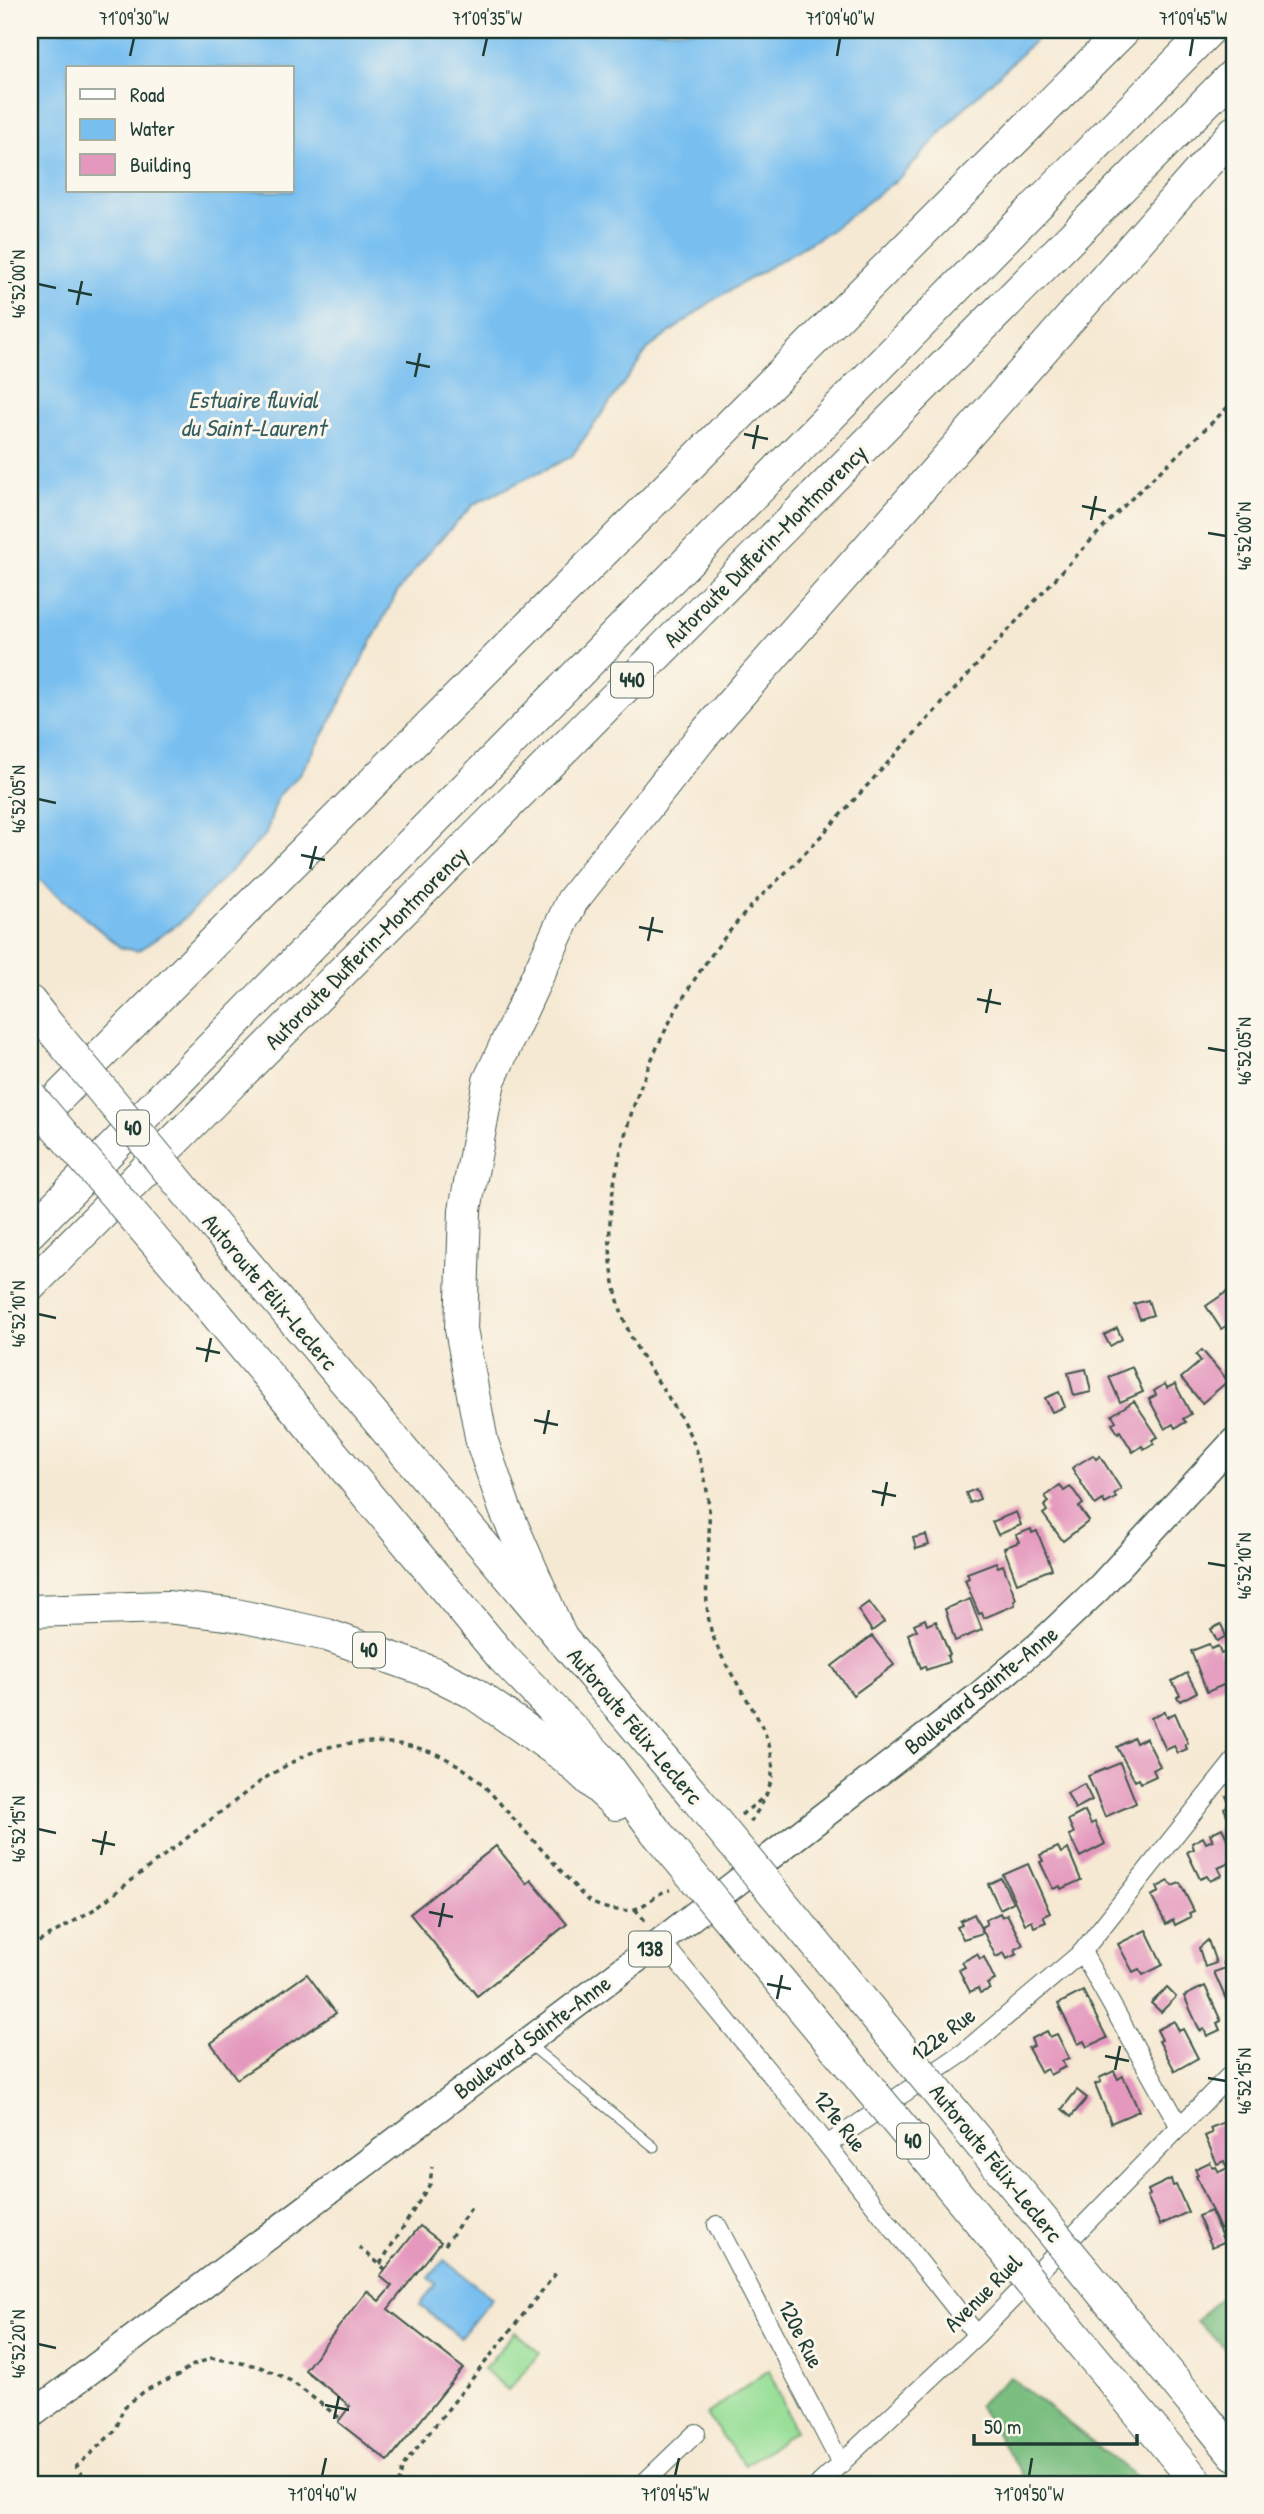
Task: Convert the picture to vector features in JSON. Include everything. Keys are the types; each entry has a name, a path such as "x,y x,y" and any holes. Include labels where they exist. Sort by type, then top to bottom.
{"highway":[{"path":"30,1126 1124,30"},
{"name":"Autoroute Dufferin-Montmorency","path":"30,1232 1209,30"},
{"name":"Autoroute Dufferin-Montmorency","path":"30,1286 1234,74"},
{"path":"562,1640 505,1509 482,1442 461,1329 464,1210 489,1081 572,901 701,738 1234,132"},
{"name":"Autoroute Félix-Leclerc","path":"37,1011 695,1797 1234,2454"},
{"path":"30,1096 183,1274 503,1658 605,1763 657,1833"},
{"name":"40","path":"30,1611 167,1607 236,1615 327,1635 434,1673 472,1692 547,1743 631,1816 657,1833 1198,2484"}],"main road":[{"name":"Boulevard Sainte-Anne","path":"30,2416 661,1941 977,1697 1040,1644 1100,1588 1234,1441"}],"street":[{"name":"122e Rue","path":"827,2145 963,2053 1082,1952 1234,1761"},
{"name":"121e Rue","path":"661,1941 977,2335"},
{"path":"1082,1952 1181,2127"},
{"name":"Avenue Ruel","path":"819,2484 977,2335 1234,2071"},
{"name":"120e Rue","path":"717,2225 841,2465"},
{"path":"643,2484 695,2432"}],"lane":[{"path":"526,2042 654,2147"}],"path":[{"path":"765,1797 773,1774 772,1756 766,1734 723,1662 709,1623 706,1597 710,1531 702,1464 686,1426 636,1346 623,1317 614,1285 609,1246 610,1209 630,1114 660,1038 685,993 712,953 746,912 803,855 1121,509 1234,401"},
{"path":"30,1947 93,1910 265,1779 293,1761 321,1749 351,1744 379,1742 406,1745 437,1754 462,1768 489,1792 595,1906 635,1909 663,1891"},
{"path":"380,2264 430,2184 432,2167"},
{"path":"445,2245 472,2205"},
{"path":"359,2247 385,2269"},
{"path":"397,2484 402,2467 557,2273"},
{"path":"89,2484 76,2467 116,2430 123,2408 146,2390 212,2358 258,2366 279,2375 341,2419"}],"green space":[{"path":"1234,2284 1234,2357 1196,2321"},
{"path":"515,2332 540,2353 508,2390 484,2369"},
{"path":"769,2370 795,2431 745,2465 706,2415"},
{"path":"1010,2377 1137,2477 1138,2484 1016,2484 1024,2477 978,2405"}],"water":[{"name":"Estuaire fluvial du Saint-Laurent","path":"30,30 1046,30 961,111 903,175 830,231 712,301 648,349 571,457 474,504 434,546 396,594 325,732 300,774 278,796 266,834 181,922 138,951 121,948 30,872"},
{"path":"444,2260 492,2298 460,2338 420,2305 436,2284 429,2278"}],"building":[{"path":"1234,1287 1234,1321 1221,1329 1206,1306"},
{"path":"1148,1300 1153,1315 1140,1319 1134,1304"},
{"path":"1117,1328 1122,1339 1110,1346 1104,1335"},
{"path":"1202,1350 1228,1381 1202,1403 1181,1378 1201,1361 1196,1355"},
{"path":"1132,1367 1143,1392 1120,1402 1109,1377"},
{"path":"1086,1369 1091,1392 1074,1396 1068,1373"},
{"path":"1165,1384 1167,1388 1175,1384 1191,1414 1183,1419 1186,1422 1175,1428 1173,1424 1165,1429 1149,1399 1156,1395 1154,1391"},
{"path":"1059,1392 1065,1407 1052,1412 1045,1398"},
{"path":"1134,1401 1158,1437 1144,1449 1142,1446 1133,1452 1120,1431 1118,1433 1112,1424 1116,1421 1112,1415"},
{"path":"1093,1455 1096,1459 1100,1456 1121,1489 1114,1494 1116,1498 1105,1504 1103,1500 1095,1505 1072,1468"},
{"path":"1060,1485 1064,1491 1070,1487 1074,1491 1083,1504 1079,1507 1089,1521 1063,1541 1043,1514 1047,1511 1044,1506 1049,1502 1045,1496"},
{"path":"976,1489 980,1499 970,1503 966,1493"},
{"path":"1016,1512 1021,1525 998,1535 992,1522"},
{"path":"1031,1529 1032,1533 1037,1531 1052,1569 1017,1583 1004,1548 1019,1542 1016,1535"},
{"path":"926,1535 929,1545 916,1549 913,1538"},
{"path":"996,1562 998,1567 1003,1565 1016,1599 1015,1605 984,1618 982,1613 979,1614 965,1580 969,1578 967,1573"},
{"path":"970,1599 982,1630 955,1641 945,1609"},
{"path":"869,1602 884,1622 872,1631 858,1610"},
{"path":"925,1619 927,1625 936,1621 950,1655 947,1656 949,1662 926,1670 925,1666 921,1668 908,1634 917,1630 914,1624"},
{"path":"1221,1624 1226,1636 1217,1641 1211,1629"},
{"path":"872,1636 894,1665 853,1695 832,1666"},
{"path":"1209,1644 1211,1649 1218,1646 1221,1654 1234,1649 1234,1672 1230,1674 1233,1681 1207,1692 1191,1651"},
{"path":"1187,1673 1197,1692 1180,1701 1177,1697 1180,1695 1172,1681"},
{"path":"1165,1711 1167,1717 1175,1713 1188,1743 1185,1744 1187,1749 1178,1753 1174,1746 1166,1750 1151,1718"},
{"path":"1134,1738 1136,1743 1146,1738 1160,1766 1153,1770 1156,1776 1141,1783 1139,1779 1135,1781 1117,1747"},
{"path":"1120,1763 1136,1803 1105,1817 1088,1776"},
{"path":"1084,1784 1092,1800 1075,1809 1067,1793"},
{"path":"1234,1793 1234,1831 1224,1808 1230,1804 1226,1796"},
{"path":"1085,1811 1091,1824 1095,1822 1105,1844 1080,1857 1069,1835 1074,1833 1068,1820"},
{"path":"1222,1828 1234,1853 1234,1861 1218,1868 1222,1875 1210,1881 1207,1876 1200,1879 1187,1852 1194,1849 1192,1843 1203,1837 1206,1843 1213,1840 1210,1834"},
{"path":"496,1846 527,1884 531,1880 567,1924 477,1996 410,1914"},
{"path":"1058,1847 1061,1853 1068,1849 1081,1880 1061,1889 1060,1886 1053,1889 1040,1862 1043,1861 1040,1855"},
{"path":"1028,1864 1050,1913 1043,1916 1046,1922 1034,1927 1032,1921 1025,1924 1003,1875"},
{"path":"1001,1878 1013,1902 1000,1909 988,1884"},
{"path":"1169,1881 1172,1886 1180,1883 1194,1911 1189,1913 1191,1917 1175,1925 1173,1920 1166,1924 1151,1896 1159,1892 1157,1887"},
{"path":"1000,1913 1002,1917 1007,1914 1023,1945 1015,1949 1017,1954 1007,1959 1004,1953 996,1957 981,1927 987,1924 985,1920"},
{"path":"974,1914 983,1933 963,1939 957,1927 962,1925 960,1921"},
{"path":"1146,1930 1163,1965 1143,1975 1139,1969 1133,1972 1118,1944"},
{"path":"1208,1940 1216,1963 1205,1967 1199,1948"},
{"path":"977,1954 980,1959 984,1957 995,1980 987,1984 990,1989 980,1993 978,1988 970,1992 959,1970 965,1967 962,1962"},
{"path":"1234,1957 1234,2007 1232,2001 1228,2004 1214,1972 1226,1968 1223,1962"},
{"path":"307,1974 336,2013 237,2079 211,2043"},
{"path":"1205,1986 1221,2021 1217,2023 1220,2030 1207,2036 1204,2029 1200,2031 1184,1996"},
{"path":"1167,1988 1176,1997 1161,2012 1151,2003"},
{"path":"1083,1991 1107,2038 1087,2047 1084,2041 1078,2044 1058,2004"},
{"path":"1174,2021 1179,2031 1183,2029 1198,2058 1175,2071 1159,2041 1162,2040 1157,2030"},
{"path":"1047,2031 1050,2037 1057,2034 1069,2058 1062,2061 1065,2067 1050,2075 1047,2069 1041,2072 1028,2048 1034,2046 1031,2039"},
{"path":"1114,2071 1118,2079 1123,2076 1139,2111 1111,2123 1095,2084 1101,2082 1099,2078"},
{"path":"1077,2090 1087,2098 1071,2117 1062,2109"},
{"path":"1234,2104 1234,2163 1226,2166 1224,2161 1217,2164 1205,2136 1212,2133 1210,2128 1229,2120 1224,2108"},
{"path":"1210,2162 1219,2172 1234,2165 1234,2215 1220,2229 1196,2176 1198,2175 1195,2169"},
{"path":"1171,2179 1188,2212 1160,2225 1147,2196 1150,2195 1148,2190"},
{"path":"1211,2211 1224,2242 1212,2247 1198,2216"},
{"path":"420,2226 441,2242 388,2309 463,2368 388,2461 338,2422 350,2406 305,2370 367,2291 379,2301 392,2286 380,2276"}]}
